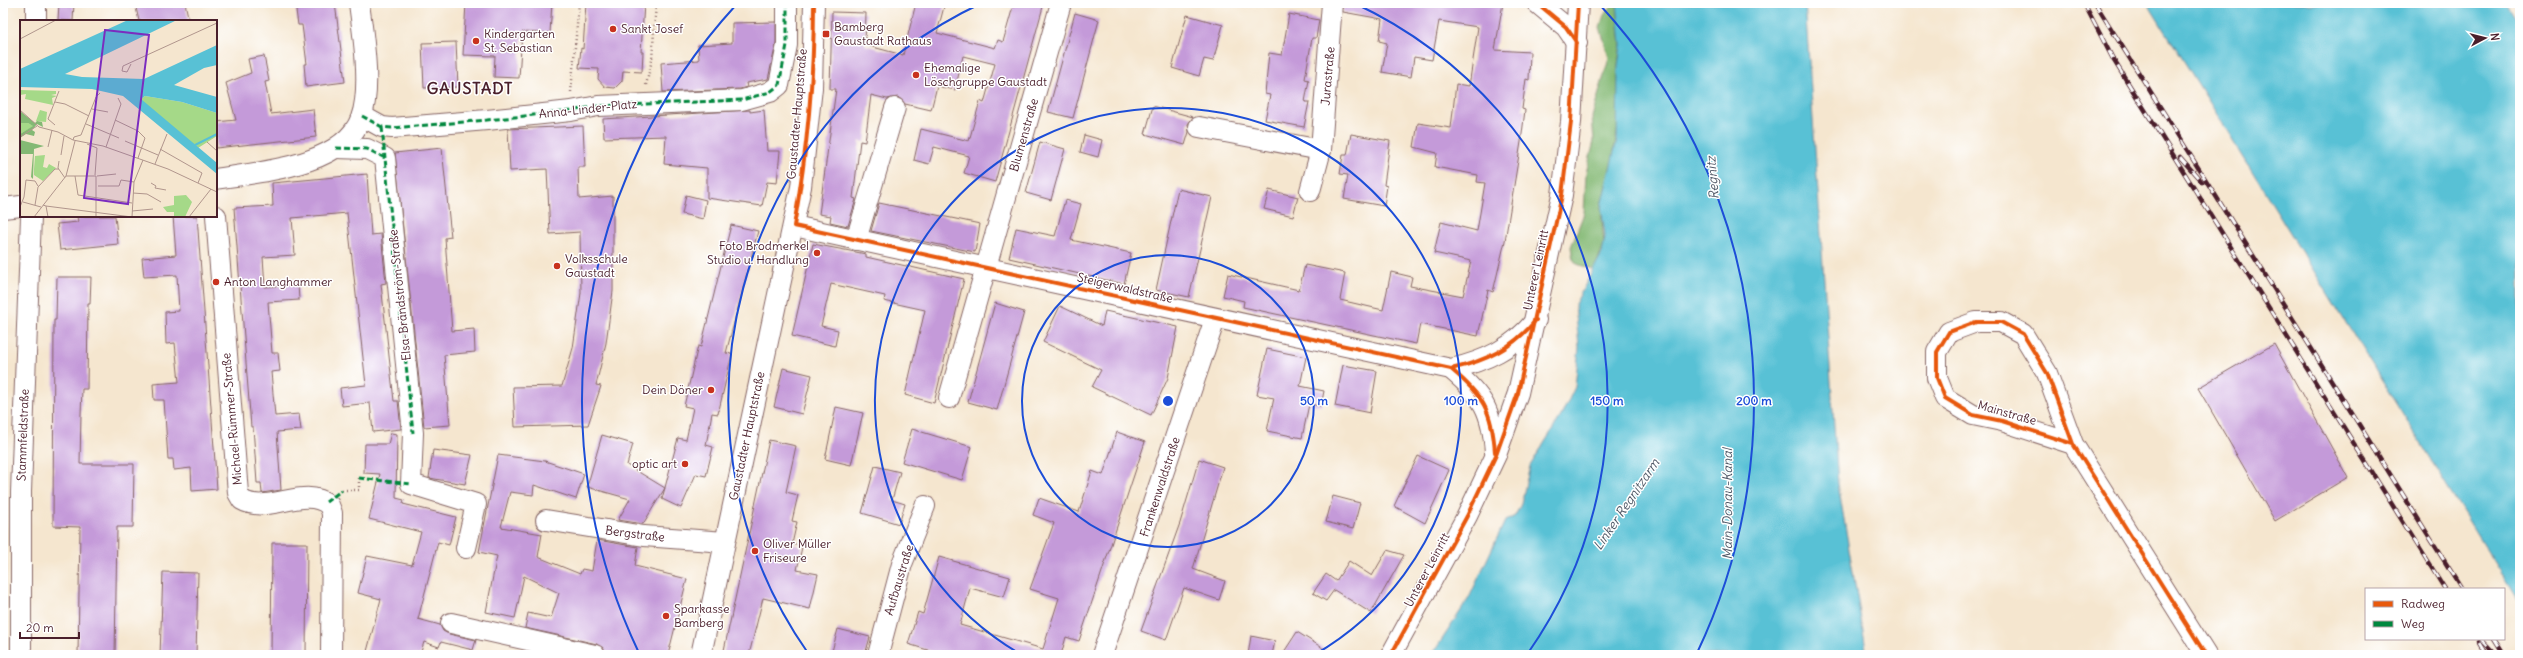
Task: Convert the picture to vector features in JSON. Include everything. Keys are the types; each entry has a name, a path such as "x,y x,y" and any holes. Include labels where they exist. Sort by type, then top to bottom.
{"street":[{"path":"36,3 36,20"},
{"path":"217,179 306,161 336,148 352,134 362,116 366,93 359,3"},
{"name":"Anna-Linder-Platz","path":"362,116 382,127 392,128 480,121 571,111 598,106 742,100 770,92 779,85 787,45 787,3"},
{"name":"Gaustadter Hauptstraße","path":"701,655 794,226 801,187 810,99 814,3"},
{"name":"Blumenstraße","path":"986,266 1061,3"},
{"name":"Jurastraße","path":"1310,191 1321,150 1332,3"},
{"path":"1537,3 1566,27 1577,43"},
{"name":"Unterer Leinritt","path":"1391,655 1436,576 1496,455 1518,394 1536,320 1562,195 1571,122 1577,43 1578,3"},
{"path":"856,240 895,108"},
{"name":"Elsa-Brändström-Straße","path":"382,127 413,433 411,484 476,504 466,548"},
{"path":"1199,127 1321,150"},
{"path":"336,148 367,149 385,158"},
{"path":"3,208 20,206"},
{"name":"Stammfeldstraße","path":"20,655 21,492 31,217"},
{"name":"Michael-Rümmer-Straße","path":"216,217 238,493 242,500 253,504 318,499 329,505 332,513 331,655"},
{"name":"Steigerwaldstraße","path":"794,226 986,266 1215,319 1451,369 1473,364 1505,349 1523,335 1536,320"},
{"path":"949,398 986,266"},
{"name":"Frankenwaldstraße","path":"1102,655 1215,319"},
{"name":"Mainstraße","path":"2073,444 2002,421 1973,415 1945,398 1937,378 1937,352 1949,332 1976,322 2001,322 2024,334 2047,373 2073,444 2206,655"},
{"name":"Steigerwaldstraße","path":"1451,369 1477,392 1484,403 1494,433 1496,455"},
{"name":"Aufbaustraße","path":"878,655 902,564 925,506"},
{"name":"Bergstraße","path":"546,520 644,536 725,542"},
{"path":"451,624 595,655"}],"path":[{"path":"571,111 573,54 579,3"},
{"path":"643,103 652,60 656,3"},
{"path":"342,490 359,490 359,478"}],"green space":[{"path":"1614,3 1617,3 1621,45 1618,65 1619,120 1613,158 1601,206 1604,245 1594,270 1577,264 1573,259 1571,247 1584,213 1586,173 1594,141 1592,117 1609,58 1600,27 1604,15"}],"water":[{"path":"1617,3 1805,3 1838,484 1867,655 1432,655 1469,598 1505,521 1515,516 1521,504 1530,466 1561,416 1575,387 1579,347 1575,304 1602,253 1605,236 1601,206 1617,139 1618,65 1621,45"},
{"path":"2148,3 2507,3 2520,24 2520,604"}],"building":[{"path":"59,3 74,3 73,20 58,20"},
{"path":"135,3 185,3 189,20 139,20"},
{"path":"295,3 335,3 345,82 306,87 304,64 307,64 302,25 298,25"},
{"path":"466,3 552,3 550,33 522,32 519,78 494,77 495,56 463,55"},
{"name":"Sankt Josef","path":"586,3 644,3 641,52 643,52 642,72 623,71 622,81 615,88 605,87 598,79 599,69 579,68 581,48 583,49"},
{"path":"916,3 945,3 937,33 995,48 998,40 1003,42 1014,3 1044,3 995,182 964,173 969,156 934,147 929,164 914,160 921,129 969,141 980,101 984,103 995,64 963,56 955,90 937,86 931,110 905,104 898,97 887,99 871,95 865,142 860,141 853,198 856,199 848,226 830,222 831,216 819,214 836,89 830,89 832,12 866,13 865,45 903,55"},
{"path":"1343,3 1503,3 1495,50 1530,52 1529,80 1526,79 1522,109 1525,110 1521,142 1505,241 1493,292 1488,290 1478,336 1420,324 1416,344 1243,307 1244,301 1223,296 1228,274 1299,290 1305,265 1345,273 1340,300 1383,310 1391,272 1412,277 1410,286 1463,296 1471,261 1434,253 1441,222 1477,231 1485,183 1477,182 1478,175 1435,167 1437,153 1414,147 1418,123 1451,128 1456,84 1469,86 1478,27 1439,21 1432,60 1414,57 1411,77 1382,72 1387,43 1379,41 1382,19 1343,12"},
{"path":"1075,13 1099,20 1073,118 1048,112"},
{"path":"1289,14 1319,20 1316,38 1312,38 1305,79 1309,80 1305,102 1309,102 1304,127 1265,120 1270,95 1265,94 1269,53 1282,55"},
{"path":"1187,15 1223,25 1213,61 1204,59 1199,76 1172,68"},
{"path":"776,22 776,44 768,79 746,83 747,87 740,89 663,92 661,63 699,60 698,45 732,43 732,23"},
{"path":"456,42 458,87 424,88 422,43"},
{"path":"264,56 269,81 265,82 271,114 313,109 316,137 217,148 217,122 236,120 226,83 251,73 248,59"},
{"path":"1153,106 1193,117 1188,124 1189,132 1185,145 1145,134"},
{"path":"750,110 750,112 764,110 767,151 780,151 777,183 767,182 762,206 707,198 707,168 664,164 666,136 604,138 603,119"},
{"path":"583,126 585,167 578,167 579,199 613,196 613,291 606,343 596,385 601,386 588,425 515,427 513,387 562,386 573,348 581,293 580,232 550,234 547,169 510,171 508,129"},
{"path":"1351,134 1390,141 1384,185 1387,186 1384,206 1344,199 1348,175 1340,174 1343,155 1347,155"},
{"path":"1084,135 1102,140 1098,157 1080,152"},
{"path":"1040,142 1065,149 1051,200 1026,193"},
{"path":"442,148 451,237 445,238 452,331 474,329 475,352 444,355 450,425 424,427 395,153"},
{"path":"367,174 371,235 381,234 386,283 381,284 394,401 398,401 401,429 373,432 370,403 342,406 340,388 366,385 347,213 292,218 295,255 263,257 265,287 298,284 299,300 268,302 272,353 278,353 280,371 271,372 275,416 299,414 301,430 277,432 281,490 262,493 261,483 257,483 253,427 251,427 234,208 273,206 272,183"},
{"path":"1178,189 1212,197 1189,297 1156,290"},
{"path":"1269,190 1298,197 1293,216 1264,209"},
{"path":"686,195 706,200 703,219 682,214"},
{"path":"1065,200 1081,204 1071,240 1131,253 1124,284 1009,258 1016,228 1055,236"},
{"path":"879,203 980,224 975,252 871,231"},
{"path":"77,217 115,217 118,244 60,250 57,224 78,222"},
{"path":"173,217 197,217 217,489 192,491 191,468 174,470 173,459 168,459 164,400 154,400 153,384 179,382 175,343 166,344 165,312 179,311 177,275 144,277 142,258 176,255"},
{"path":"731,225 758,231 726,353 732,354 718,414 712,413 706,445 713,447 706,476 696,474 681,508 662,499 678,438 686,440 693,408 684,406 698,346 701,347"},
{"path":"813,244 866,254 866,257 964,279 934,403 905,395 925,310 884,301 885,296 831,284 821,326 838,330 835,346 792,336"},
{"path":"57,277 91,277 90,304 88,304 87,389 82,389 80,464 134,464 133,527 117,527 115,655 78,655 80,527 53,526 54,320 56,320"},
{"path":"995,303 1024,312 997,410 968,402"},
{"path":"1060,306 1102,326 1105,311 1178,327 1168,378 1151,415 1092,387 1101,370 1043,342"},
{"path":"2274,344 2348,477 2275,521 2198,388"},
{"path":"1267,349 1306,357 1300,386 1324,391 1321,406 1309,404 1302,438 1267,431 1274,398 1257,395"},
{"path":"1343,365 1377,371 1370,413 1335,406"},
{"path":"783,368 812,375 802,414 774,407"},
{"path":"836,407 863,413 851,465 825,459"},
{"path":"912,429 972,447 962,480 902,462"},
{"path":"1117,432 1145,442 1079,641 1066,637 1061,655 944,655 908,644 918,612 923,614 939,557 1010,577 1004,597 970,588 960,625 1043,649 1059,598 1030,589 1054,523 1033,515 1039,498 1079,512 1092,471 1103,475"},
{"path":"391,433 397,434 396,498 404,500 403,504 456,517 449,545 438,542 418,619 440,625 443,631 449,634 476,640 473,650 441,642 439,647 424,642 420,655 366,655 381,599 358,593 367,556 412,565 421,532 369,519 380,474 364,473 365,444 388,444"},
{"path":"602,435 633,444 627,465 665,488 643,524 618,520 630,499 587,487"},
{"path":"769,440 796,446 786,492 798,495 792,521 797,522 792,544 802,547 797,570 818,574 810,609 763,598 749,655 723,655"},
{"path":"433,450 472,455 465,484 429,478"},
{"path":"498,455 545,461 584,474 576,499 534,485 533,495 510,492 501,527 542,534 538,557 580,574 582,569 592,571 597,540 638,547 635,566 687,579 668,655 618,655 606,652 597,644 525,628 528,613 551,618 559,593 524,576 515,618 486,612 497,556 479,552"},
{"path":"1418,456 1449,470 1425,523 1394,506"},
{"path":"1199,459 1223,467 1193,569 1225,581 1219,600 1184,588 1166,640 1141,631 1180,523"},
{"path":"875,466 900,472 892,500 905,504 899,524 862,513"},
{"path":"1333,496 1360,503 1353,529 1326,522"},
{"path":"272,543 307,543 306,655 271,655"},
{"path":"1387,550 1404,555 1371,613 1334,590 1326,601 1313,593 1326,574 1336,581 1349,561 1372,576"},
{"path":"163,572 198,573 196,655 160,655"},
{"path":"838,629 870,637 865,655 831,655"},
{"path":"1297,632 1334,655 1282,655"},
{"path":"1251,636 1275,641 1272,655 1248,655"}],"railway":[{"path":"2084,3 2113,59 2444,588"},
{"path":"2095,3 2461,588"},
{"path":"2180,157 2202,182"},
{"path":"2482,640 2496,655"},
{"path":"2495,640 2504,655"},
{"path":"2479,642 2487,655"}],"marked path":[{"path":"362,116 382,127 392,128 487,120 571,111 598,106 742,100 770,92 779,85 787,45 787,3"},
{"path":"382,127 385,158"},
{"path":"336,148 367,149 385,158 413,433"},
{"path":"359,478 411,484"},
{"path":"326,502 342,490"}],"cycle path":[{"path":"814,3 813,59 809,115 803,170 794,226 1451,369 1476,362 1498,352 1518,338 1536,320"},
{"path":"1537,3 1566,27 1577,43"},
{"path":"1391,655 1467,516 1496,455 1518,393 1562,195 1571,122 1578,3"},
{"path":"2073,444 2002,421 1973,415 1945,398 1937,378 1937,352 1949,332 1976,322 2001,322 2023,334 2047,373 2073,444 2206,655"},
{"path":"1451,369 1471,387 1484,405 1494,437 1495,452"}],"place":[{"name":"Sankt Josef","path":"613,29"},
{"name":"Bamberg Gaustadt Rathaus","path":"826,34"},
{"name":"Kindergarten St. Sebastian","path":"476,41"},
{"name":"Ehemalige Löschgruppe Gaustadt","path":"916,75"},
{"name":"Foto Brodmerkel Studio u. Handlung","path":"817,253"},
{"name":"Volksschule Gaustadt","path":"557,266"},
{"name":"Anton Langhammer","path":"216,282"},
{"name":"Dein Döner","path":"711,390"},
{"name":"optic art","path":"685,464"},
{"name":"Oliver Müller Friseure","path":"755,551"},
{"name":"Sparkasse Bamberg","path":"666,616"}],"district":[{"name":"GAUSTADT","path":"470,88"}],"water label":[{"name":"Regnitz","path":"1712,178"},
{"name":"Linker Regnitzarm","path":"1626,504"},
{"name":"Main-Donau-Kanal","path":"1727,504"}]}
